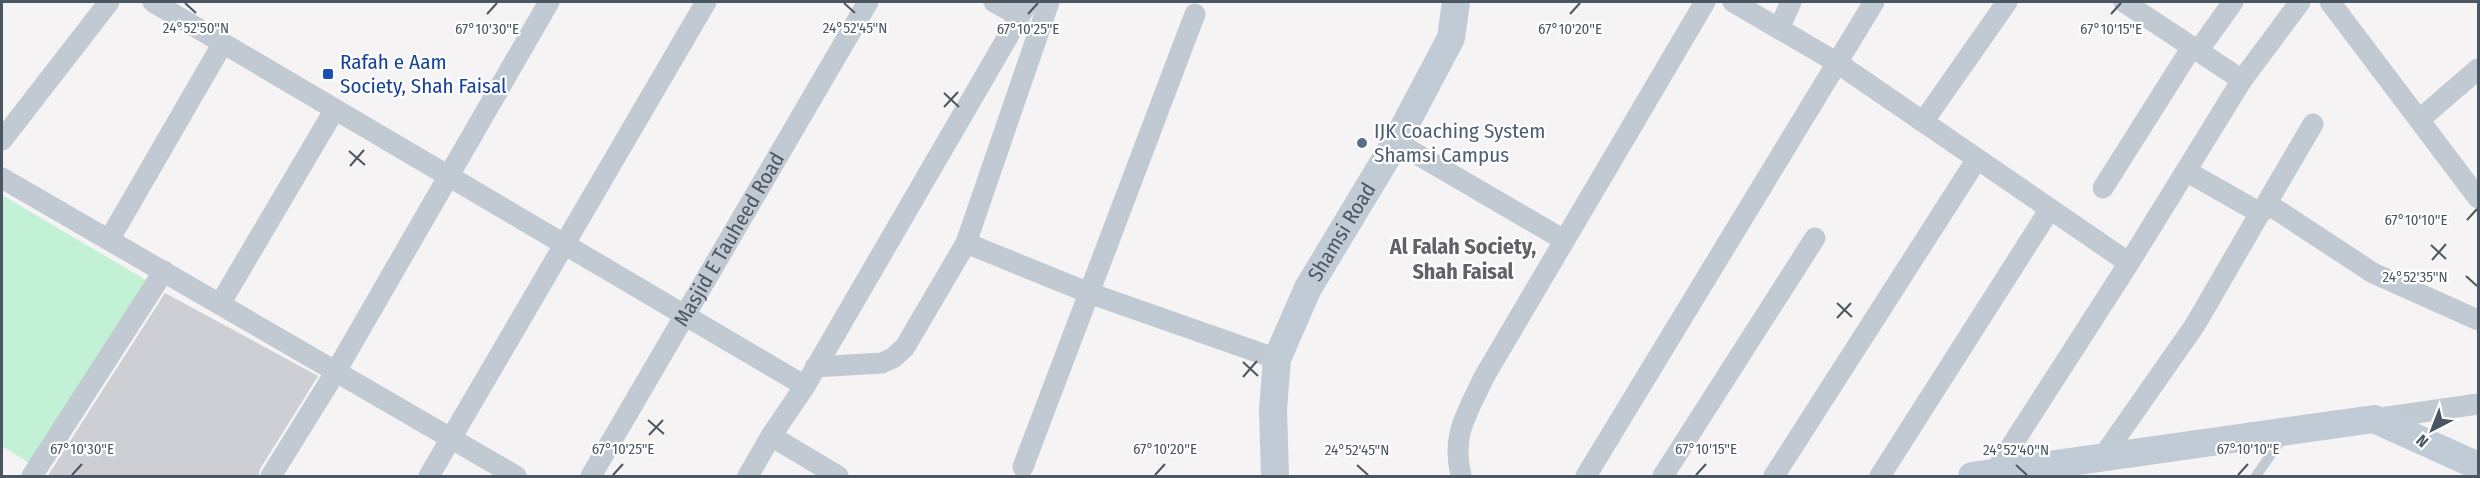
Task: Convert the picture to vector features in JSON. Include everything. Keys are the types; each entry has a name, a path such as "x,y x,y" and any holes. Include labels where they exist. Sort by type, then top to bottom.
{"street":[{"path":"2,140 109,2"},
{"path":"153,2 685,316 810,377 882,363 893,358 905,347 966,243 1049,2"},
{"path":"271,477 335,373 549,2"},
{"path":"429,477 706,2"},
{"name":"Masjid E Tauheed Road","path":"591,477 868,2"},
{"path":"748,477 771,436 810,377 1023,8 994,2"},
{"name":"Shamsi Road","path":"1275,477 1273,410 1277,359 1308,288 1396,142 1451,38 1456,2"},
{"path":"1461,477 1456,457 1458,437 1484,376 1705,2"},
{"path":"1733,2 1836,62 2129,263"},
{"path":"1779,29 1791,2"},
{"path":"1586,477 1874,2"},
{"path":"1923,122 2007,2"},
{"path":"2124,2 2242,80"},
{"path":"2103,188 2195,49 2233,2"},
{"path":"1995,475 2242,80 2300,2"},
{"path":"2330,2 2478,198"},
{"path":"1023,467 1195,14"},
{"path":"109,240 223,43"},
{"path":"2420,119 2478,69"},
{"path":"220,304 335,109"},
{"path":"2102,458 2195,325 2313,124"},
{"path":"1396,142 1564,240"},
{"path":"1774,477 1977,159"},
{"path":"2186,171 2263,210"},
{"path":"2,178 516,477"},
{"path":"2263,210 2268,207 2274,208 2373,273 2478,320"},
{"path":"1880,477 2050,209"},
{"path":"1663,477 1815,238"},
{"path":"966,243 1089,293 1277,359"},
{"path":"32,477 164,271"},
{"path":"1995,475 2478,404"},
{"path":"2374,419 2478,466"},
{"path":"771,436 838,477"}],"lane":[{"path":"2256,477 2287,432"}],"green space":[{"path":"2,195 156,286 32,465 2,446"}],"building":[{"path":"165,293 318,376 260,469 258,477 47,477"}],"place":[{"name":"Rafah e Aam Society, Shah Faisal","path":"328,74"},
{"name":"IJK Coaching System Shamsi Campus","path":"1362,143"}],"district":[{"name":"Al Falah Society, Shah Faisal","path":"1463,258"}]}
